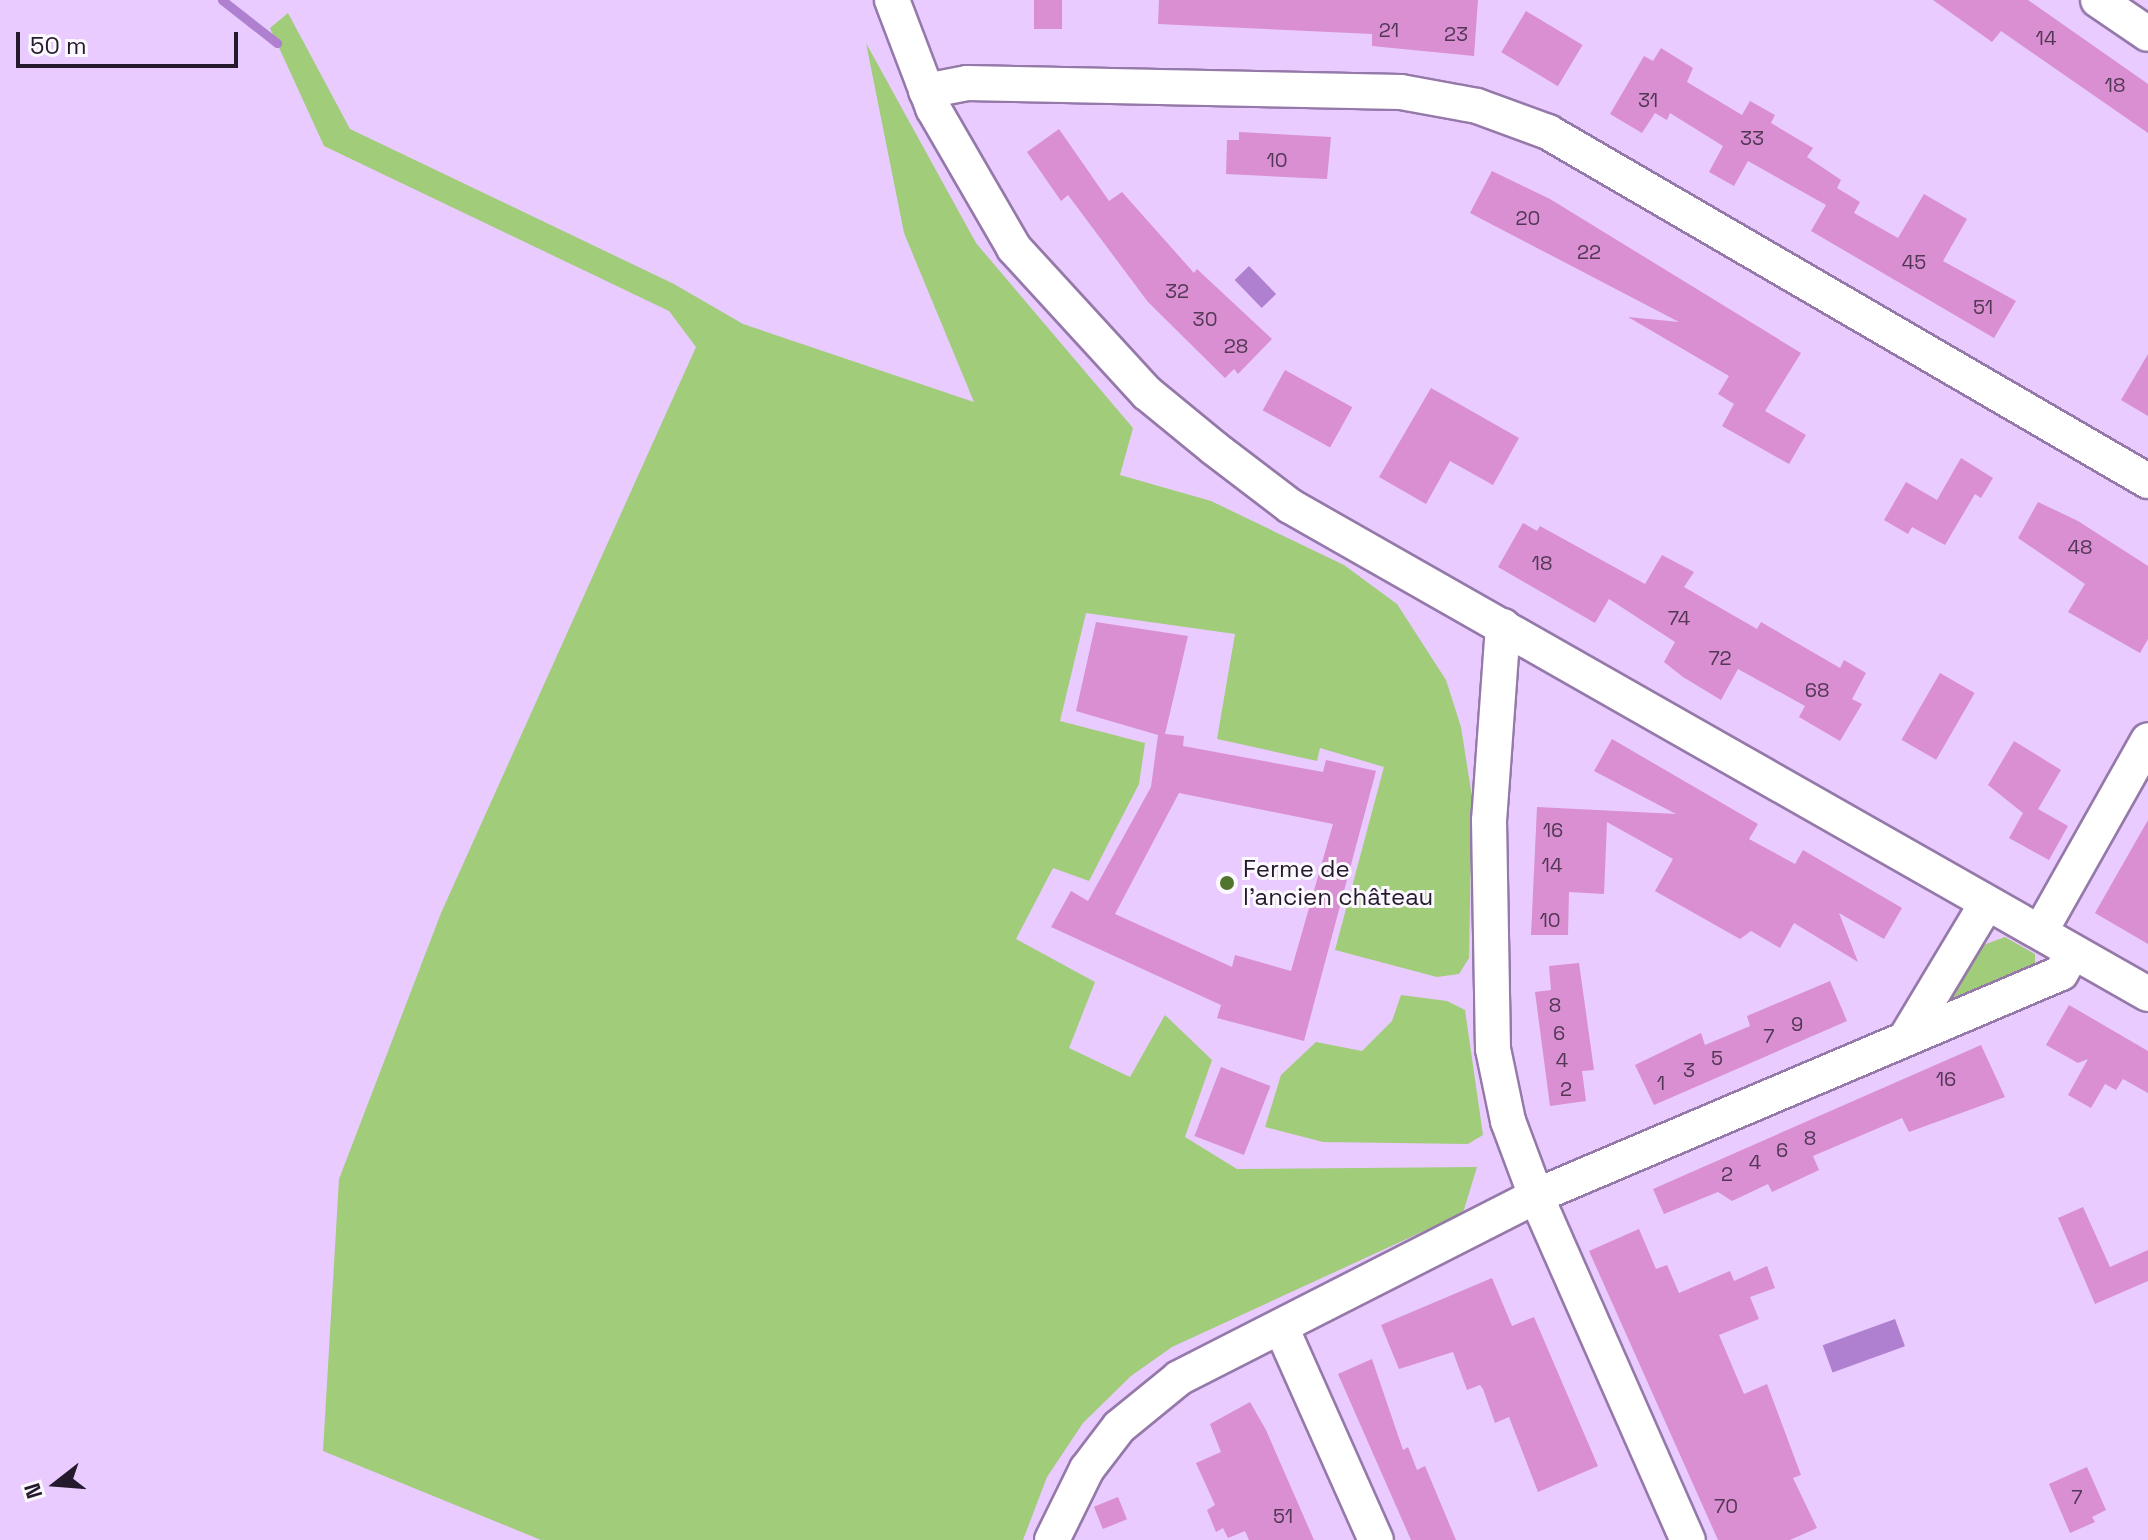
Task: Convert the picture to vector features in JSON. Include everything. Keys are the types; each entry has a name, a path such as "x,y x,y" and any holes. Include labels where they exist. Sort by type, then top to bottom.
{"street":[{"path":"892,0 926,91 1014,248 1147,393 1290,506 2148,994"},
{"path":"2098,0 2148,34"},
{"path":"926,91 967,83 1401,92 1477,106 1548,132 2148,481"},
{"path":"1503,626 1489,820 1493,1049 1508,1121 1536,1196 1688,1540"},
{"path":"2040,932 2148,740"},
{"path":"1907,1036 1987,903"},
{"path":"1052,1540 1087,1469 1119,1427 1179,1378 1536,1196 2061,973 2073,952"},
{"path":"1281,1327 1376,1540"}],"green space":[{"path":"288,13 350,129 674,284 743,324 974,402 904,233 866,43 976,243 1133,428 1120,475 1211,501 1344,565 1397,604 1446,680 1461,727 1472,797 1469,958 1459,974 1437,977 1335,950 1384,767 1320,748 1317,761 1217,739 1235,634 1086,613 1060,721 1145,743 1139,784 1089,881 1053,868 1016,939 1095,982 1069,1048 1130,1077 1165,1015 1212,1060 1185,1137 1237,1169 1477,1167 1463,1213 1172,1347 1131,1376 1083,1423 1047,1477 1023,1540 541,1540 323,1451 339,1179 441,913 696,347 669,311 324,146 270,28"},
{"path":"2005,937 2035,954 2035,968 1945,1008 1943,998 1966,961 1986,944"},
{"path":"1401,995 1447,1001 1465,1010 1483,1135 1468,1144 1323,1142 1265,1127 1281,1075 1316,1042 1362,1051 1392,1021"}],"shaded area":[{"path":"1249,266 1276,294 1262,308 1235,280"},
{"path":"1895,1319 1905,1346 1833,1373 1823,1345"}],"building":[{"path":"1034,0 1062,0 1062,29 1034,29"},
{"path":"1159,0 1478,0 1474,56 1372,46 1372,34 1158,24"},
{"path":"1933,0 2028,0 2148,84 2148,133 2001,31 1992,42"},
{"path":"1526,11 1583,45 1558,86 1501,52"},
{"path":"1661,48 1693,68 1687,82 1742,115 1750,101 1775,115 1771,123 1813,148 1807,157 1841,180 1837,188 1860,202 1854,213 1898,238 1924,194 1967,219 1943,261 2016,301 1994,338 1811,231 1826,205 1748,161 1734,186 1709,172 1723,146 1670,113 1667,120 1655,113 1642,133 1610,114 1644,56 1653,61"},
{"path":"1059,129 1109,201 1122,192 1194,273 1197,269 1272,339 1238,374 1234,369 1225,378 1148,302 1068,195 1061,201 1027,152"},
{"path":"1239,132 1331,137 1327,179 1226,174 1227,140 1239,140"},
{"path":"1492,171 1550,199 1801,353 1765,411 1806,435 1789,464 1722,426 1734,404 1718,394 1729,376 1628,317 1679,322 1470,213"},
{"path":"2148,354 2148,416 2121,400"},
{"path":"1285,370 1352,407 1330,448 1263,410"},
{"path":"1431,388 1519,438 1493,485 1450,461 1426,504 1379,477"},
{"path":"1961,458 1993,478 1981,498 1975,494 1945,545 1912,527 1908,534 1884,520 1906,482 1937,500"},
{"path":"2038,502 2078,521 2148,566 2148,639 2140,653 2068,612 2085,584 2018,538"},
{"path":"1523,523 1537,531 1540,526 1645,584 1662,555 1694,572 1684,587 1757,629 1761,622 1840,668 1844,660 1866,673 1852,699 1862,704 1840,741 1799,717 1805,706 1738,669 1721,700 1683,677 1664,662 1675,642 1609,599 1595,623 1498,567"},
{"path":"1096,622 1188,636 1165,734 1184,736 1183,746 1323,772 1326,760 1376,771 1304,1041 1217,1018 1221,1005 1051,927 1071,891 1088,901 1151,787 1158,735 1076,711","holes":["1179,793 1333,824 1291,971 1235,955 1232,967 1115,914"]},
{"path":"1940,673 1975,693 1936,760 1902,740"},
{"path":"1612,739 1758,824 1749,839 1795,864 1803,850 1902,908 1884,939 1839,913 1858,962 1794,923 1780,948 1751,931 1740,939 1655,891 1673,859 1607,822 1604,894 1569,892 1568,935 1531,935 1537,807 1676,814 1594,771"},
{"path":"2014,741 2061,770 2038,809 2068,826 2049,860 2009,838 2023,813 1988,785"},
{"path":"2148,820 2148,944 2095,913"},
{"path":"1579,963 1594,1070 1582,1071 1586,1101 1550,1106 1535,992 1551,990 1549,966"},
{"path":"1830,981 1847,1021 1654,1105 1635,1065 1701,1033 1705,1045 1750,1026 1747,1016"},
{"path":"2069,1005 2148,1051 2148,1093 2123,1079 2116,1090 2105,1084 2091,1108 2068,1095 2088,1059 2078,1063 2046,1045"},
{"path":"1981,1045 2005,1097 1909,1132 1902,1118 1813,1156 1819,1170 1772,1192 1768,1184 1732,1201 1718,1192 1664,1214 1653,1189"},
{"path":"1221,1067 1270,1086 1244,1155 1194,1136"},
{"path":"2083,1207 2110,1267 2148,1250 2148,1281 2095,1304 2058,1218"},
{"path":"1639,1229 1656,1269 1667,1265 1679,1293 1730,1271 1734,1281 1767,1266 1775,1288 1750,1297 1759,1319 1719,1335 1744,1394 1767,1384 1801,1475 1793,1478 1817,1528 1790,1540 1718,1540 1589,1251"},
{"path":"1492,1278 1512,1326 1534,1317 1598,1466 1538,1492 1509,1417 1495,1423 1480,1385 1467,1390 1453,1352 1399,1369 1381,1325"},
{"path":"1372,1359 1403,1450 1408,1447 1417,1470 1425,1466 1456,1540 1411,1540 1338,1374"},
{"path":"1250,1402 1266,1430 1314,1540 1249,1540 1245,1531 1228,1538 1223,1528 1216,1532 1207,1510 1215,1505 1196,1463 1221,1452 1210,1424"},
{"path":"2087,1467 2106,1510 2092,1517 2095,1522 2070,1533 2049,1484"},
{"path":"1118,1497 1127,1519 1103,1529 1094,1507"}],"waterway":[{"path":"222,0 277,43"}],"place":[{"name":"Ferme de l'ancien château","path":"1227,883"}]}
